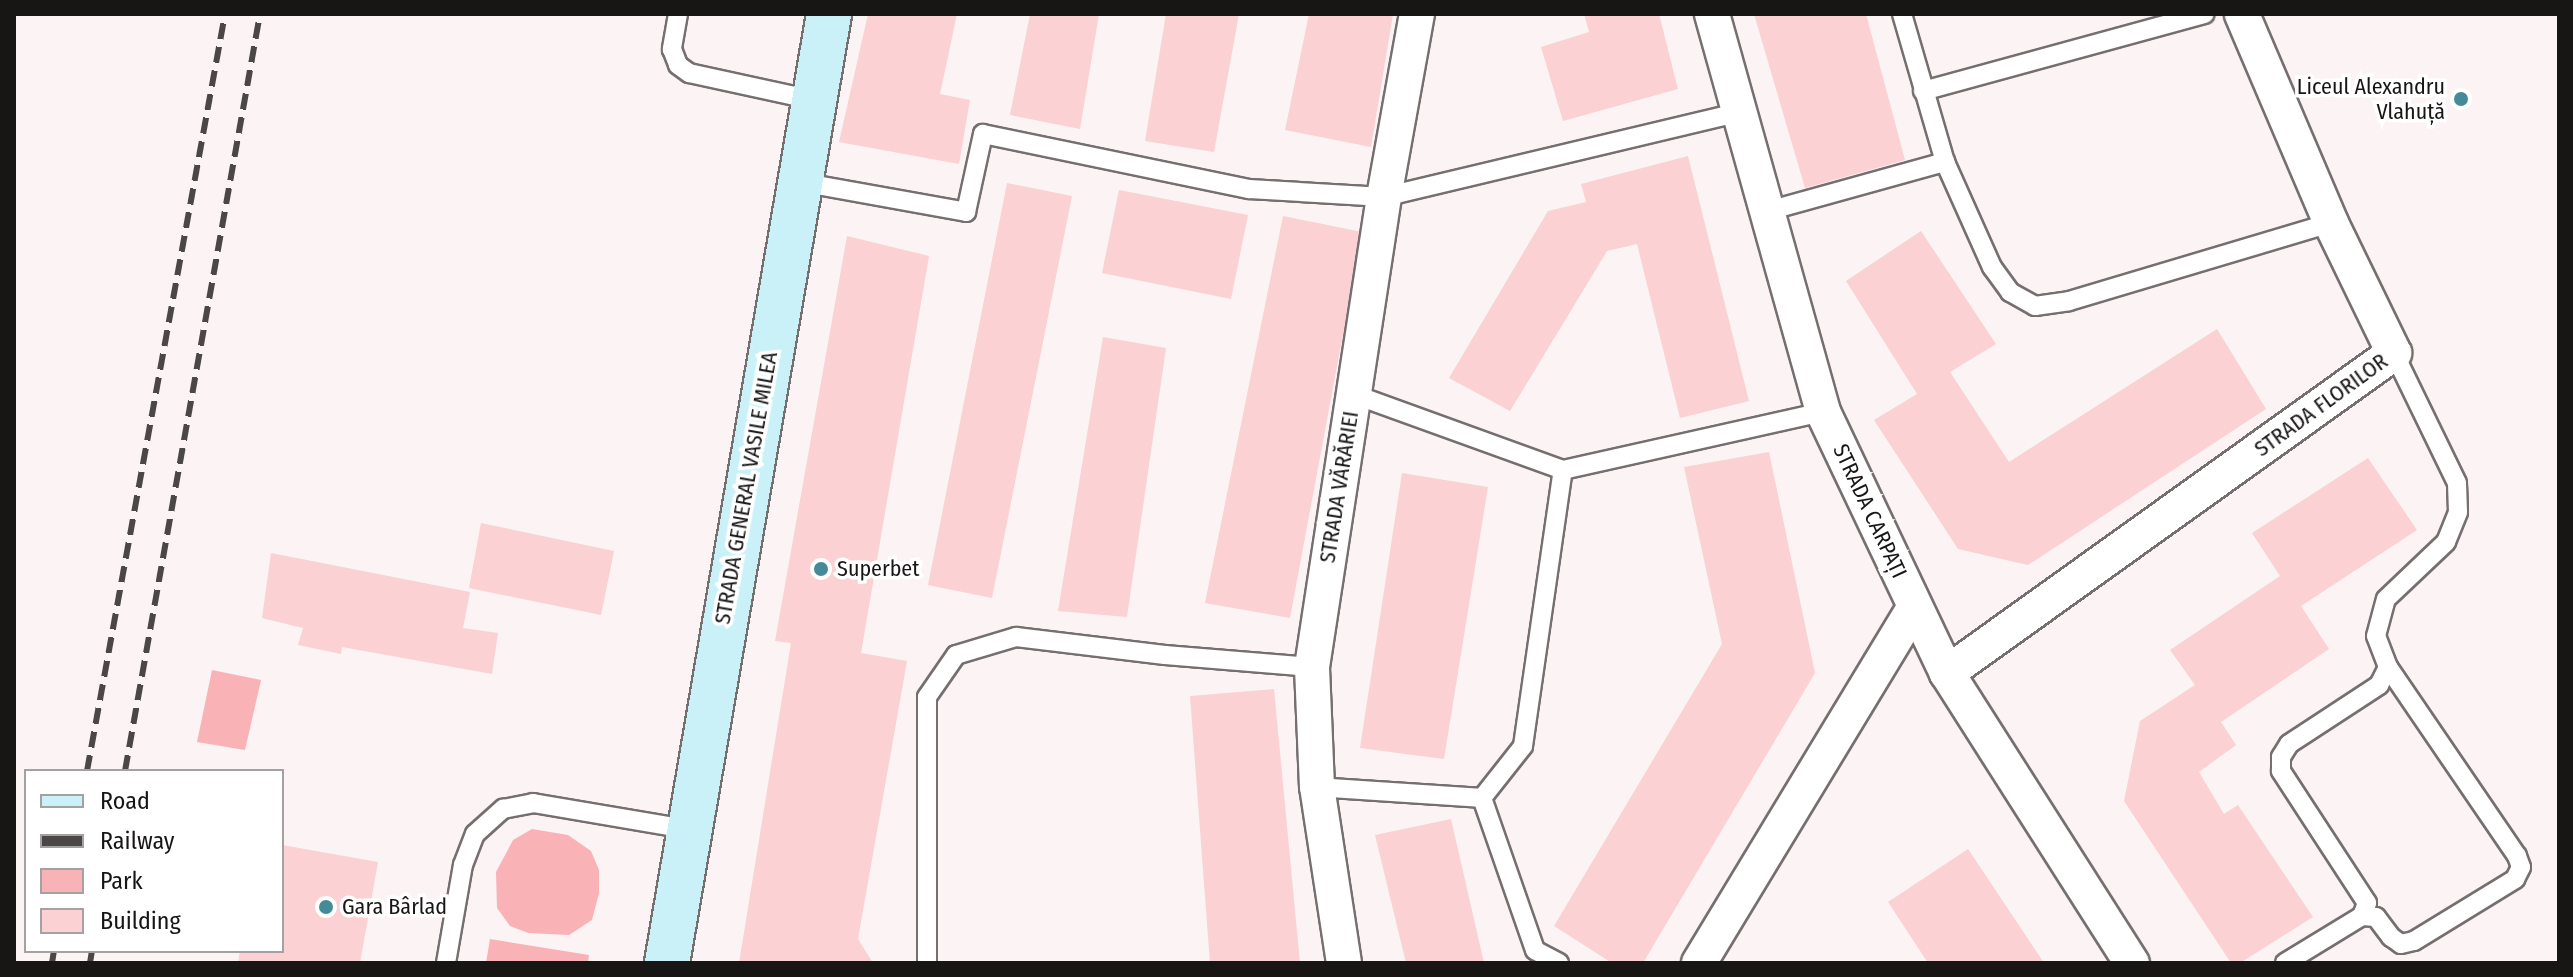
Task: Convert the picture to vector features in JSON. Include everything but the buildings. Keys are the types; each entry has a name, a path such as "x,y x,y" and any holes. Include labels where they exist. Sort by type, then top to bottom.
{"main road":[{"name":"STRADA GENERAL VASILE MILEA","path":"667,963 687,829 829,14"}],"street":[{"name":"STRADA VĂRĂRIEI","path":"1344,963 1317,787 1312,667 1384,197 1417,14"},
{"name":"STRADA CARPAȚI","path":"1712,14 1737,113 1768,211 1823,412 1947,673 2132,963"},
{"name":"STRADA FLORILOR","path":"1947,673 2394,353 2331,223 2242,14"},
{"path":"1699,963 1914,608"}],"lane":[{"path":"678,14 672,49 678,65 689,73 813,100"},
{"path":"1902,14 1945,162 1992,267 2010,292 2035,306 2069,301 2331,223"},
{"path":"1923,91 2205,14"},
{"path":"799,182 966,212 983,134 1249,189 1384,197 1737,113"},
{"path":"1768,211 1945,162"},
{"path":"2285,963 2362,916 2376,917 2391,937 2401,944 2414,941 2515,879 2521,867 2517,856 2388,667 2376,636 2386,599 2446,542 2458,512 2457,483 2394,353"},
{"path":"1353,394 1563,470 1823,412"},
{"path":"1482,798 1523,746 1563,470"},
{"path":"927,963 927,697 956,655 1016,637 1165,655 1312,667"},
{"path":"2362,916 2367,903 2281,771 2281,757 2289,744 2379,685 2388,667"},
{"path":"1317,787 1482,798"},
{"path":"1482,798 1535,950 1559,963"},
{"path":"446,963 463,865 475,834 503,809 533,803 687,829"}],"green space":[{"path":"212,670 261,680 245,750 197,742"},
{"path":"532,829 568,835 591,851 599,870 599,893 592,920 569,935 528,933 510,926 497,908 496,872 513,840"},
{"path":"490,939 589,955 588,963 486,963"}],"railway":[{"path":"87,769 225,14"},
{"path":"125,769 260,14"},
{"path":"52,963 54,953"},
{"path":"90,963 92,953"}],"place":[{"name":"Liceul Alexandru Vlahuță","path":"2461,99"},
{"name":"Superbet","path":"821,569"},
{"name":"Gara Bârlad","path":"326,907"}]}
